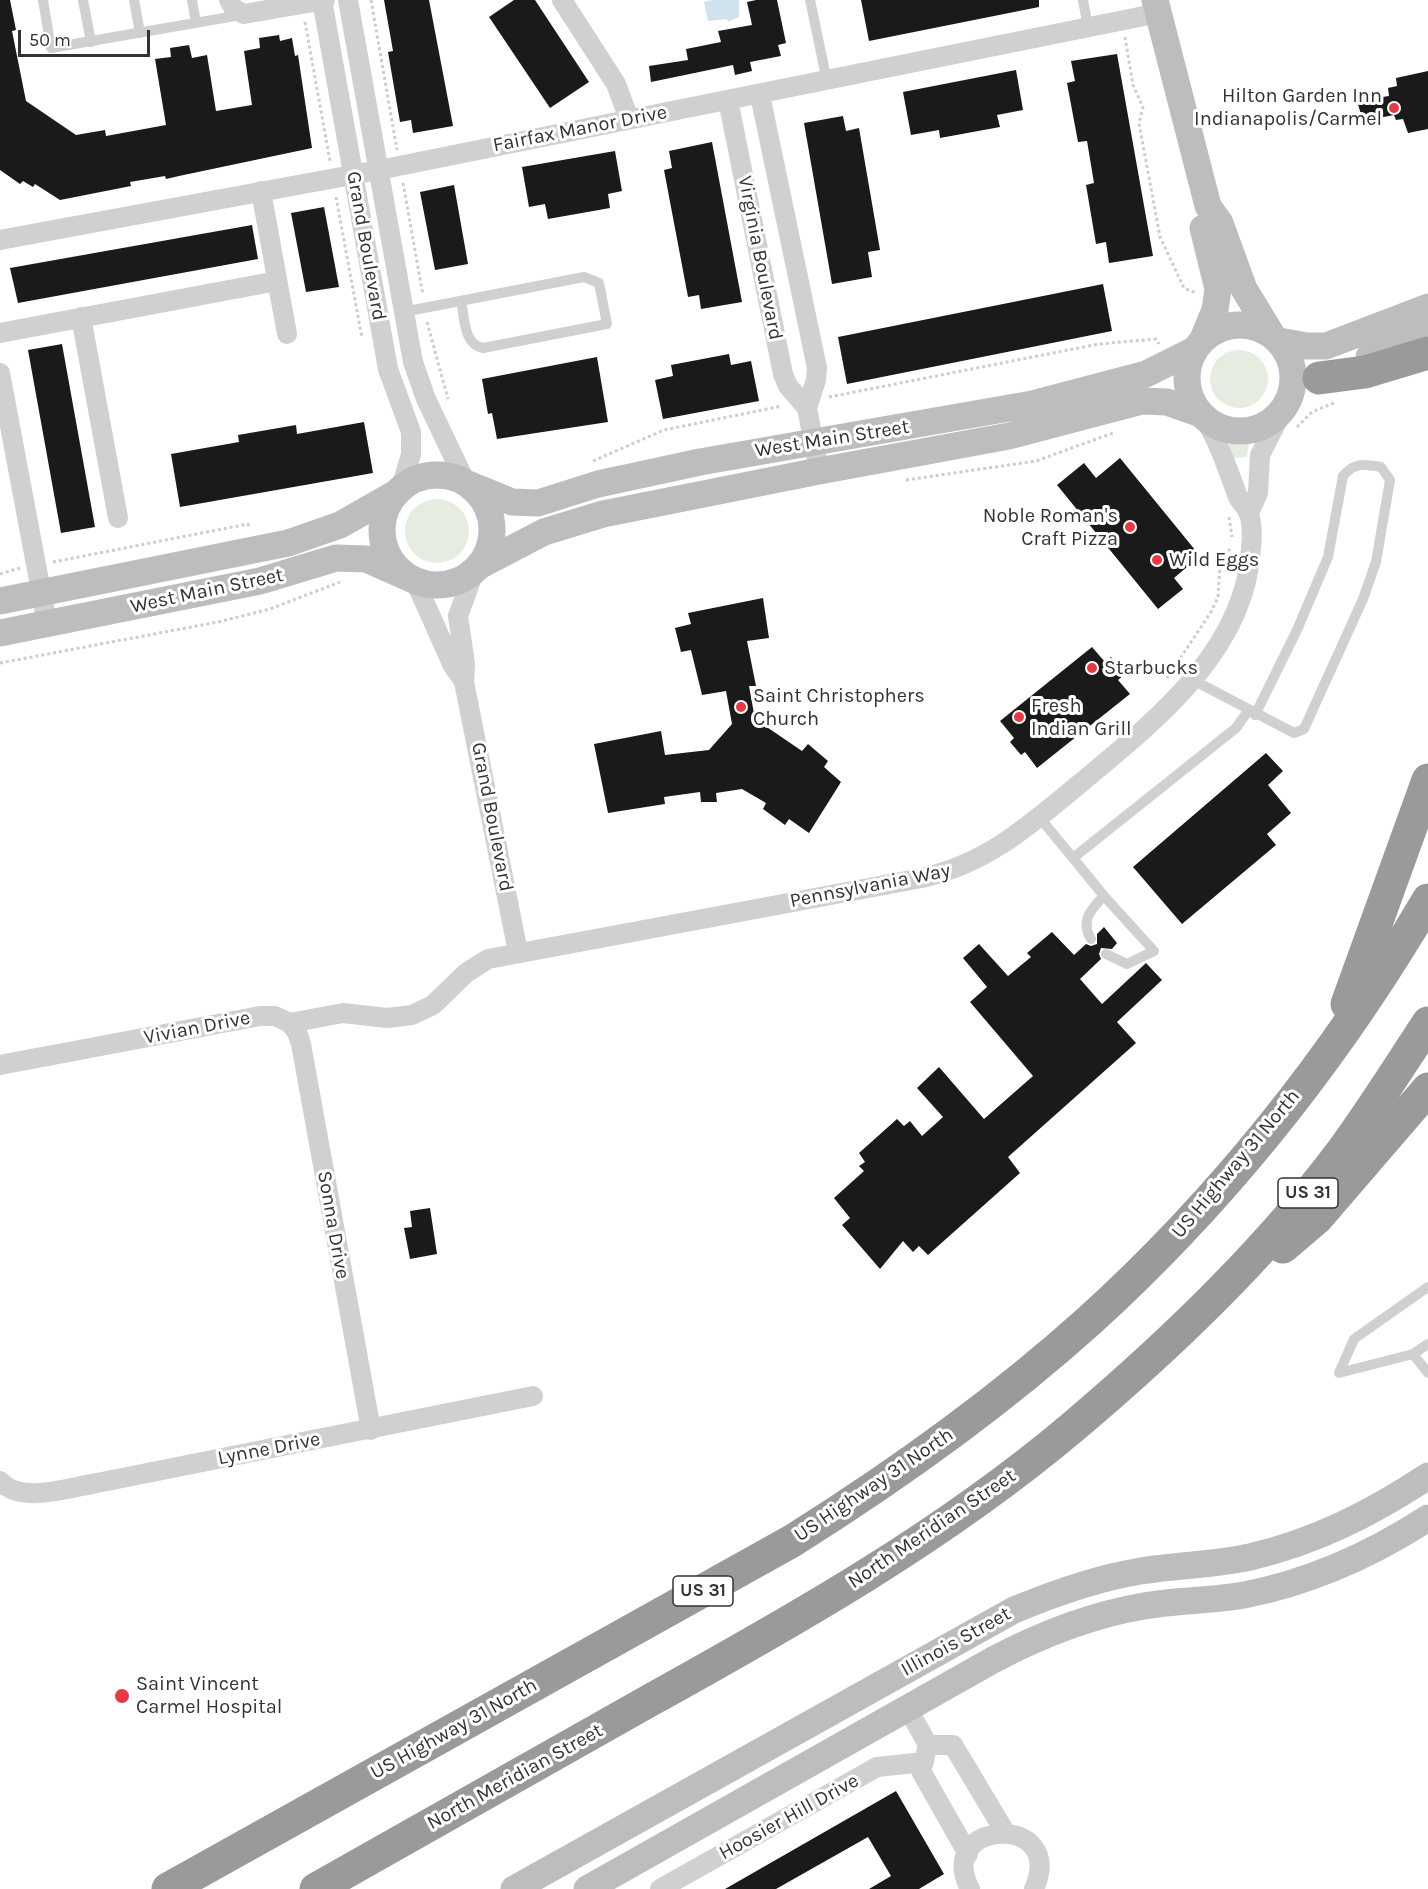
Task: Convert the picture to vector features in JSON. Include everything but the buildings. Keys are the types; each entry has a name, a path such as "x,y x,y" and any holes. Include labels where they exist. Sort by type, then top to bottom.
{"highway":[{"path":"1330,389 1365,372 1428,353"},
{"path":"1330,1050 1428,780"},
{"name":"US Highway 31 North","path":"168,1889 792,1541 925,1454 1026,1375 1144,1268 1232,1176 1330,1050 1399,948 1428,900"},
{"name":"North Meridian Street","path":"316,1889 857,1582 963,1511 1023,1467 1167,1344 1233,1277 1319,1180 1368,1114 1428,1023"},
{"path":"1167,1344 1317,1218 1428,1089"}],"main road":[{"path":"1157,7 1208,206 1220,224 1244,289 1289,356 1294,375 1289,413"},
{"path":"1208,206 1203,230 1216,276 1218,294 1215,310 1188,364 1186,379 1192,401 1201,414 1220,427 1243,431 1265,424 1289,413 1428,334"},
{"path":"1198,345 1220,328 1240,324 1254,326 1276,338 1307,346 1326,346 1428,307"},
{"name":"West Main Street","path":"467,484 512,502 532,504 607,482 813,442 1032,405 1146,374 1198,345"},
{"name":"West Main Street","path":"476,569 530,538 577,520 819,471 1009,436 1142,400 1167,402 1201,414"},
{"path":"436,475 452,477 467,484 484,501 492,526 491,543 476,569 456,582 442,585 412,579 387,554 382,534 385,512 399,490 421,477 436,475"},
{"name":"West Main Street","path":"0,602 297,541 345,523 399,490"},
{"name":"West Main Street","path":"0,633 270,579 342,557 366,559 412,579"},
{"name":"Illinois Street","path":"587,1889 899,1693 991,1622 1040,1600 1119,1575 1228,1561 1301,1542 1371,1512 1428,1476"},
{"name":"Illinois Street","path":"514,1889 899,1693 1059,1630 1143,1606 1242,1595 1293,1583 1377,1549 1428,1518"}],"street":[{"path":"230,0 234,9 244,14 323,0"},
{"name":"Grand Boulevard","path":"323,0 388,369 411,432 411,454 399,490"},
{"name":"Grand Boulevard","path":"348,0 413,362 422,388 467,484"},
{"path":"562,0 616,84 629,119"},
{"name":"Fairfax Manor Drive","path":"0,240 353,175 827,81 1122,20 1157,7"},
{"name":"Virginia Boulevard","path":"760,94 817,368 816,380 806,403 819,471"},
{"name":"Virginia Boulevard","path":"728,100 783,375 788,386 806,403"},
{"path":"261,191 287,334"},
{"path":"0,333 277,281"},
{"path":"81,317 118,518"},
{"path":"0,373 47,623"},
{"name":"Pennsylvania Way","path":"518,952 943,873 989,853 1039,817 1152,724 1193,680 1224,633 1244,588 1251,550 1249,513 1258,493 1260,455 1289,413"},
{"name":"Pennsylvania Way","path":"1201,414 1218,441 1239,499 1249,513"},
{"name":"Grand Boulevard","path":"476,569 458,616 465,664 464,682 518,952"},
{"name":"Grand Boulevard","path":"412,579 453,666 464,682"},
{"name":"Vivian Drive","path":"0,1065 260,1016 275,1016 290,1023 343,1013 387,1018 412,1015 433,1005 466,973 488,959 518,952"},
{"name":"Sonna Drive","path":"290,1023 297,1032 301,1044 371,1430"},
{"name":"Lynne Drive","path":"3,1484 30,1493 92,1484 533,1396"},
{"path":"899,1693 926,1753 921,1771 968,1854"},
{"name":"Hoosier Hill Drive","path":"660,1889 877,1767 953,1745 1005,1832"},
{"path":"970,1889 964,1870 968,1854 980,1839 992,1833 1005,1832 1029,1843 1036,1854 1039,1866 1034,1889"}],"lane":[{"path":"43,0 51,48 244,14"},
{"path":"83,0 91,42"},
{"path":"134,0 140,33"},
{"path":"192,0 196,23"},
{"path":"810,0 827,81"},
{"path":"1083,0 1088,27"},
{"path":"403,312 584,277 599,283 607,324 483,348 475,347 469,339 462,301"},
{"path":"1073,858 1236,729 1251,713 1297,630 1328,557 1343,476 1350,468 1361,464 1381,467 1390,480 1376,562 1348,634 1304,729 1294,733 1251,713 1193,680"},
{"path":"1039,817 1104,896 1154,951 1127,964 1120,963 1106,954"},
{"path":"1091,939 1086,931 1090,909 1104,896"},
{"path":"1428,1287 1354,1339 1339,1374 1413,1354 1428,1344"},
{"path":"1413,1354 1428,1373"}],"path":[{"path":"1122,20 1133,85 1143,107 1139,123 1160,237 1184,288 1196,292 1196,298"},
{"path":"423,295 429,331 452,409"},
{"path":"586,464 664,430 1099,344 1156,339 1159,346"},
{"path":"1151,350 1170,340"},
{"path":"1289,413 1312,412 1330,389"},
{"path":"906,480 1036,461 1092,443 1122,429"},
{"path":"1163,682 1199,632 1216,603 1220,565 1232,542 1228,514"},
{"path":"0,574 248,524 250,534"},
{"path":"0,663 218,622 270,609 350,578"}],"shaded area":[{"path":"1239,350 1250,352 1263,363 1268,379 1266,390 1255,403 1239,408 1228,406 1215,395 1210,379 1212,368 1223,355"},
{"path":"1229,443 1249,443 1247,457 1234,458"},
{"path":"431,499 443,499 460,508 467,519 469,531 467,543 460,554 443,563 431,563 419,558 410,549 405,537 405,525 410,513 419,504"}],"water":[{"path":"739,0 739,17 728,22 727,19 708,21 704,2"}],"place":[{"name":"Hilton Garden Inn Indianapolis/Carmel","path":"1394,108"},
{"name":"Noble Roman's Craft Pizza","path":"1130,527"},
{"name":"Wild Eggs","path":"1157,560"},
{"name":"Starbucks","path":"1092,668"},
{"name":"Saint Christophers Church","path":"741,707"},
{"name":"Fresh Indian Grill","path":"1019,717"},
{"name":"Saint Vincent Carmel Hospital","path":"122,1696"}]}
